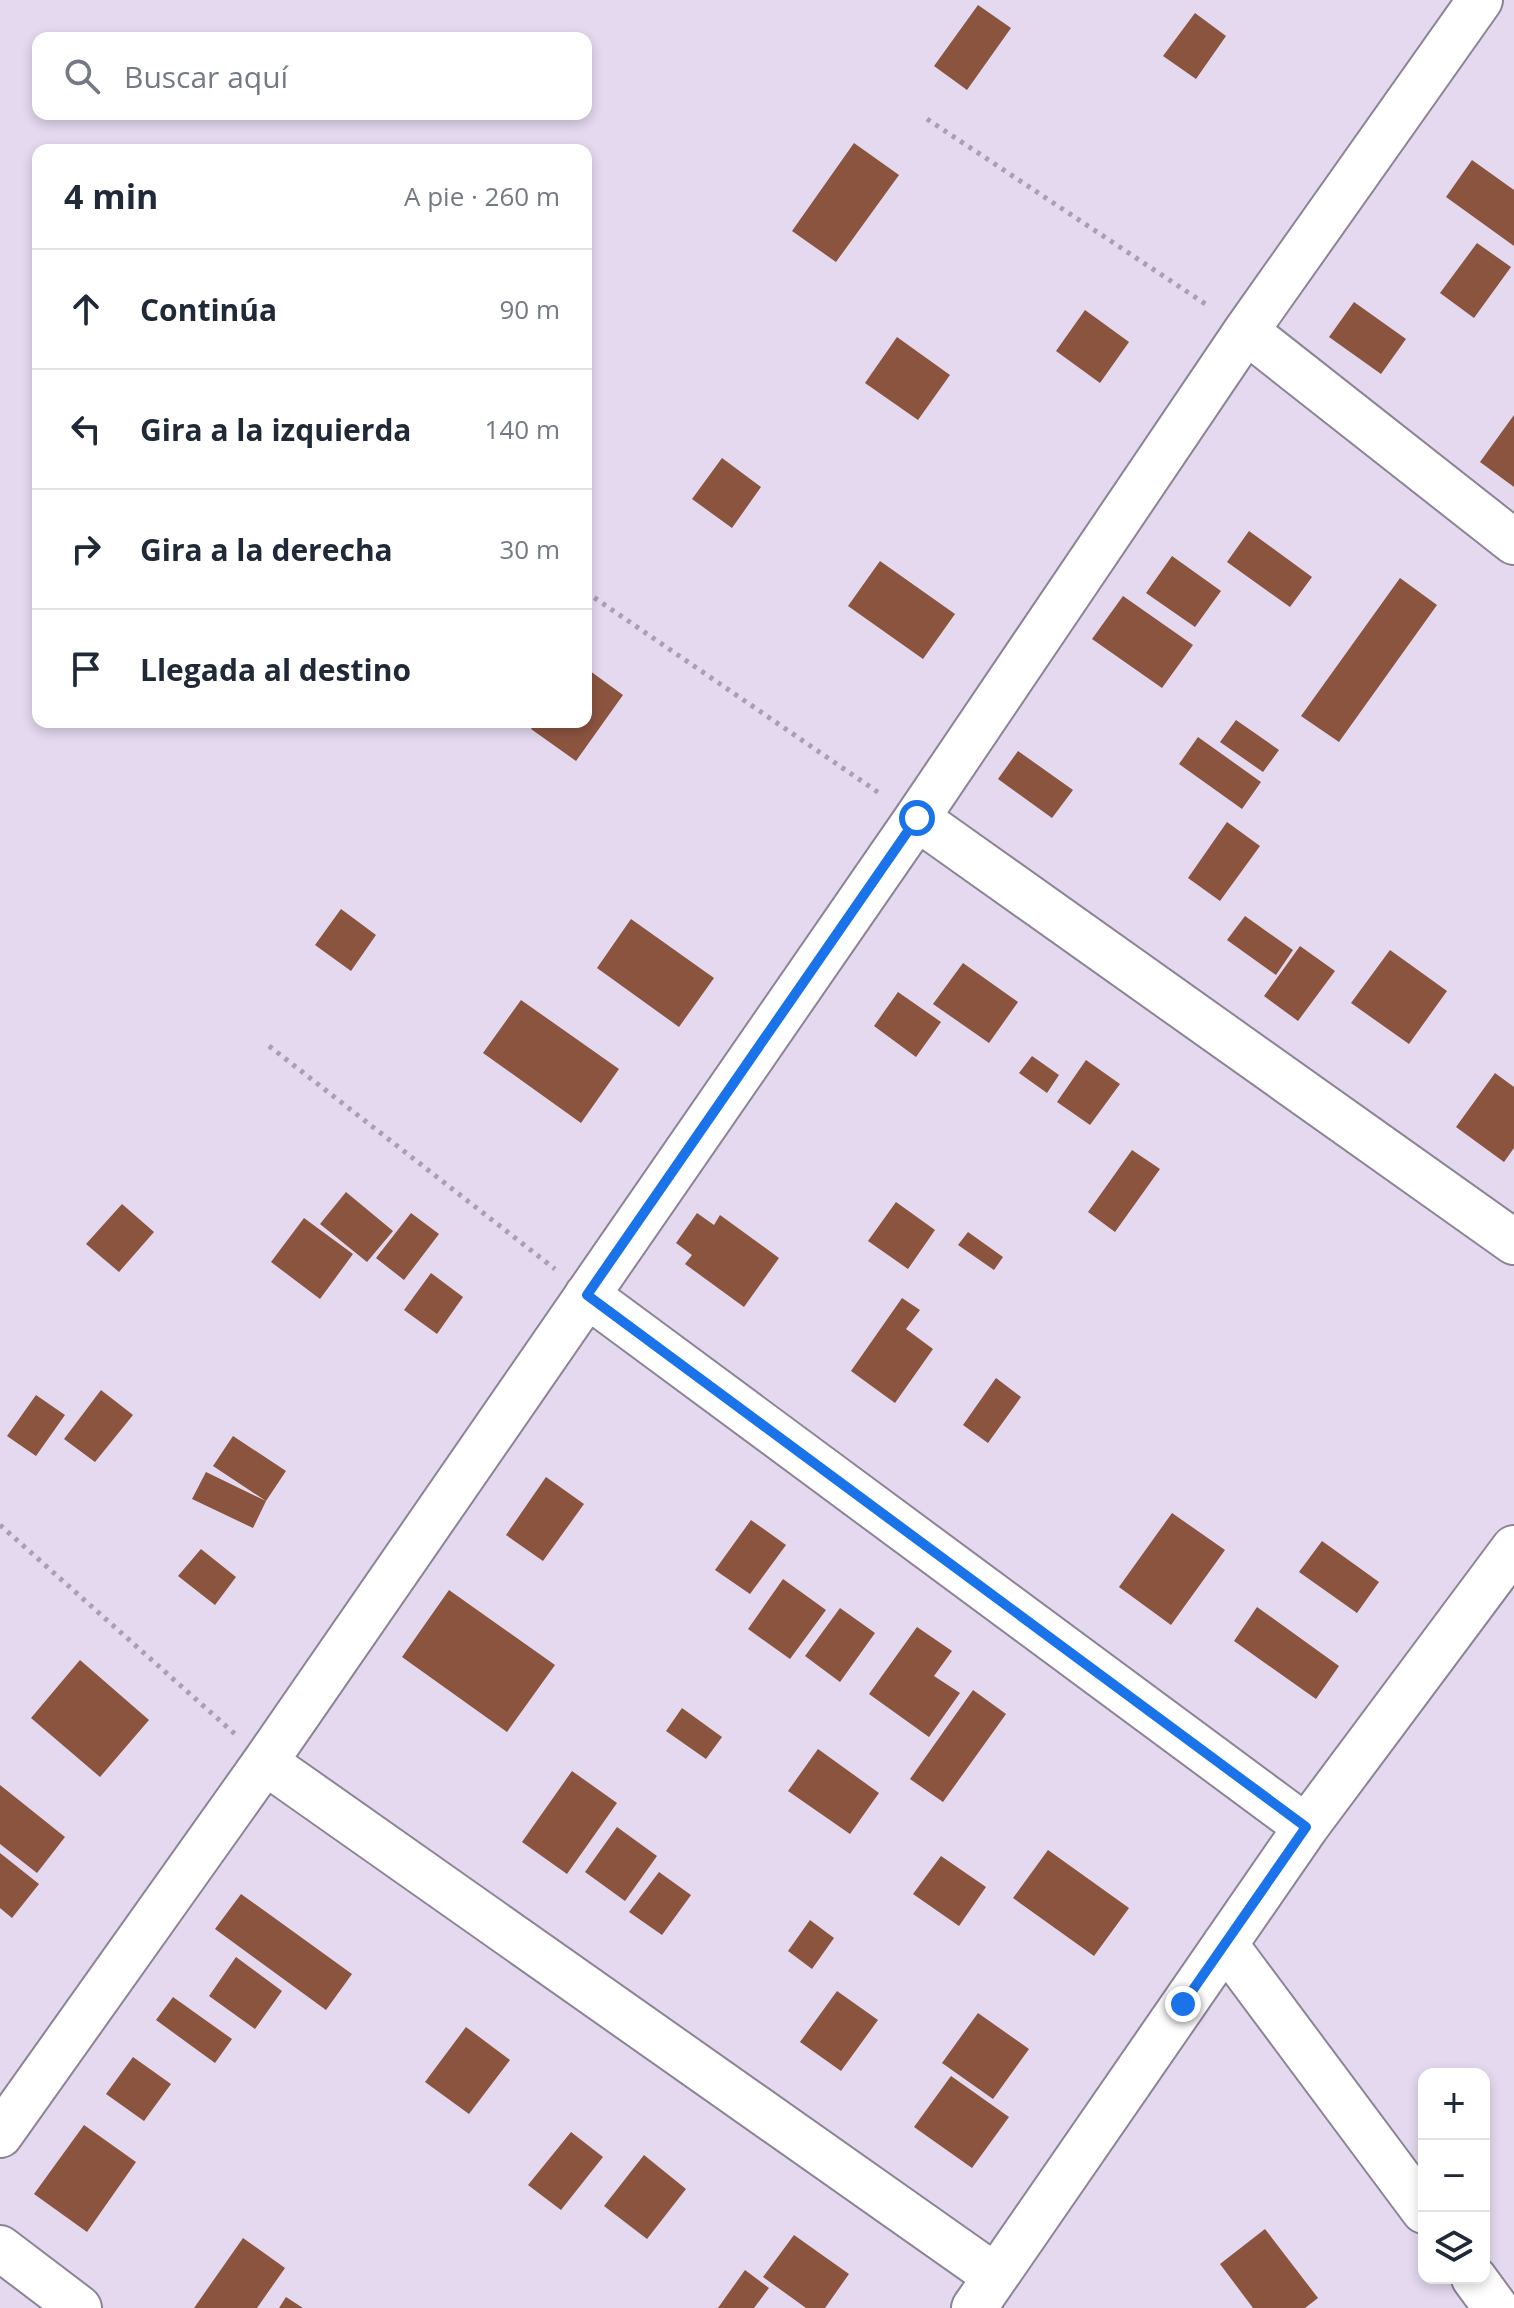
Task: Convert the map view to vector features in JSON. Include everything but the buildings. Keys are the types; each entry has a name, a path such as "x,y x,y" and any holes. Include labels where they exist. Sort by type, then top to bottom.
{"street":[{"path":"0,2135 265,1762 917,818 1246,331 1480,0"},
{"path":"1246,331 1514,542"},
{"path":"917,818 1514,1242"},
{"path":"587,1295 1306,1827"},
{"path":"265,1762 984,2292 1306,1827 1514,1548"},
{"path":"1225,1944 1418,2203"},
{"path":"0,2248 79,2308"},
{"path":"1478,2284 1496,2308"}],"path":[{"path":"927,119 1246,331"},
{"path":"592,596 917,818"},
{"path":"269,1046 587,1295"},
{"path":"0,1525 265,1762"}],"route":[{"path":"917,818 587,1295 1306,1827 1183,2004"}]}
